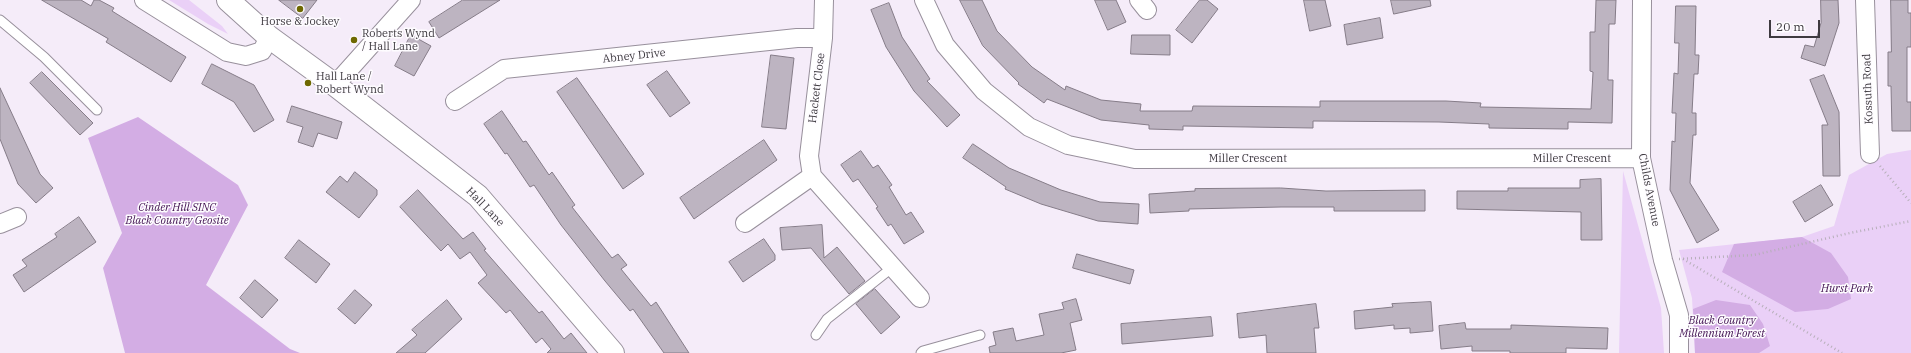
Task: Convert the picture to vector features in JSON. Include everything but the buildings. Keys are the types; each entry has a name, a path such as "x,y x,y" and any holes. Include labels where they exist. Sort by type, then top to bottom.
{"street":[{"path":"144,0 228,52 246,56 262,51 269,37"},
{"name":"Hall Lane","path":"228,0 269,37 335,85 478,196 613,353"},
{"path":"335,85 411,0"},
{"name":"Hackett Close","path":"812,176 809,156 823,38 824,0"},
{"name":"Miller Crescent","path":"924,0 945,45 984,91 1029,127 1068,145 1107,154 1135,159 1640,158"},
{"name":"Childs Avenue","path":"1642,0 1640,158 1663,260 1679,315 1679,353"},
{"name":"Kossuth Road","path":"1865,0 1870,154"},
{"name":"Abney Drive","path":"455,101 504,70 797,38 823,38"},
{"path":"745,223 812,176 920,298"},
{"path":"0,224 17,217"}],"lane":[{"path":"0,20 44,57 97,110"},
{"path":"816,335 826,319 892,267"},
{"path":"921,353 923,351 980,335"}],"path":[{"path":"1870,154 1911,203"},
{"path":"1663,260 1754,255 1911,221"},
{"path":"1682,259 1842,353"}],"green space":[{"path":"169,0 189,0 222,26 228,34 208,24"},
{"name":"Cinder Hill SINC Black Country Geosite","path":"138,117 238,185 248,205 206,285 290,349 300,353 125,353 103,268 122,233 88,138"},
{"name":"Hurst Park","path":"1911,150 1911,353 1695,353 1692,298 1679,250 1802,237 1834,226 1849,175 1887,154"},
{"path":"1623,171 1661,308 1664,353 1619,353"},
{"name":"Black Country Millennium Forest","path":"1802,237 1831,253 1848,277 1851,299 1828,309 1795,312 1722,272 1734,244"},
{"name":"Black Country Millennium Forest","path":"1716,300 1750,305 1763,324 1770,346 1759,353 1695,353 1693,309"}],"place":[{"name":"Horse & Jockey","path":"300,9"},
{"name":"Roberts Wynd / Hall Lane","path":"354,40"},
{"name":"Hall Lane / Robert Wynd","path":"308,83"}]}
